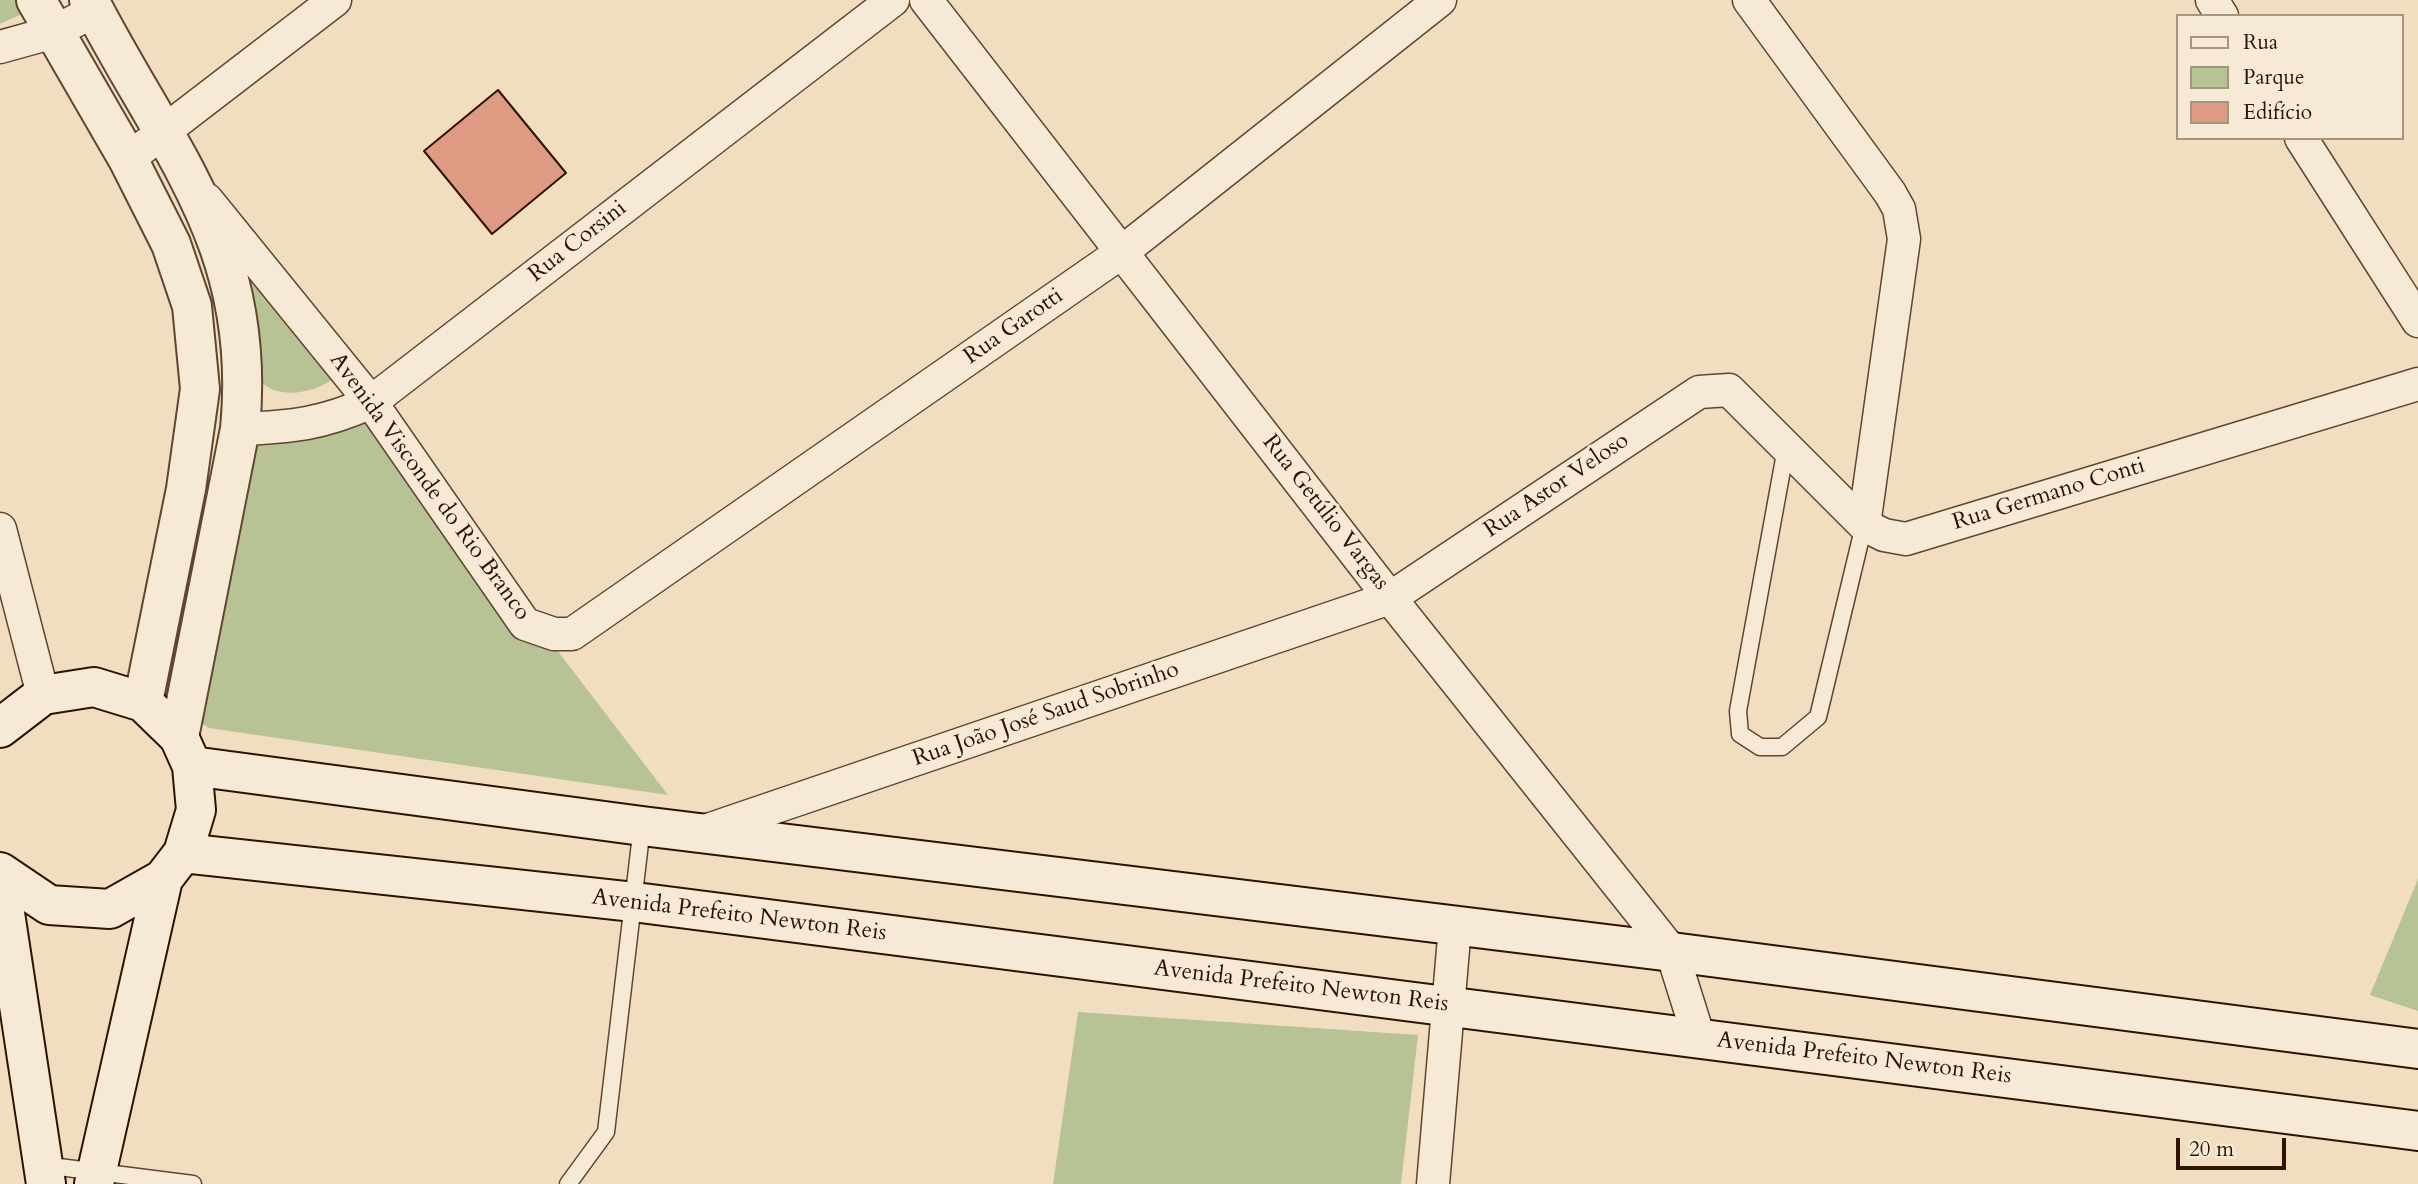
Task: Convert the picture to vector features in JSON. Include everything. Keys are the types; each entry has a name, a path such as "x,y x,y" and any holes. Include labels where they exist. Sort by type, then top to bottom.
{"main road":[{"name":"Avenida Visconde do Rio Branco","path":"91,6 194,184 223,251 238,309 244,390 240,429 186,752 197,810 173,866 96,1179"},
{"path":"45,16 128,159 171,244 192,306 200,389 186,489 143,702"},
{"path":"200,389 244,390"},
{"path":"0,728 43,695 94,687 143,702 186,752 642,826 1672,952 2418,1049"},
{"path":"0,872 49,905 110,909 173,866"},
{"name":"Avenida Prefeito Newton Reis","path":"173,866 635,902 2418,1131"},
{"path":"0,880 44,1175"}],"street":[{"path":"128,159 165,134 335,0"},
{"name":"Rua Corsini","path":"240,429 299,427 341,415 372,402 893,0"},
{"name":"Rua Getúlio Vargas","path":"926,0 1390,598 1672,952 1699,1038"},
{"name":"Rua Garotti","path":"572,634 1122,252 1440,0"},
{"path":"1749,0 1890,192 1903,224 1904,239 1864,525"},
{"path":"0,47 45,16 91,6"},
{"path":"2302,140 2418,321"},
{"name":"Avenida Visconde do Rio Branco","path":"194,184 372,402 524,624 554,634 572,634"},
{"name":"Rua Germano Conti","path":"1730,390 1864,525 1884,535 1906,539 2418,384"},
{"name":"Rua Astor Veloso","path":"1390,598 1699,392 1730,390"},
{"path":"0,529 43,695"},
{"name":"Rua João José Saud Sobrinho","path":"701,832 1390,598"},
{"path":"1433,1184 1455,926"}],"lane":[{"path":"1786,448 1738,711 1740,734 1760,747 1782,747 1818,717 1864,525"},
{"path":"568,1184 606,1132 642,826"},
{"path":"44,1175 193,1184"}],"green space":[{"path":"0,0 17,0 24,13 0,24"},
{"path":"245,265 334,378 326,384 296,393 276,390 259,380"},
{"path":"380,419 668,795 209,728 200,722 253,437"},
{"path":"2418,879 2418,1011 2370,995"},
{"path":"1078,1012 1418,1035 1401,1184 1053,1184"}],"building":[{"path":"498,90 566,173 492,234 424,151"}]}
